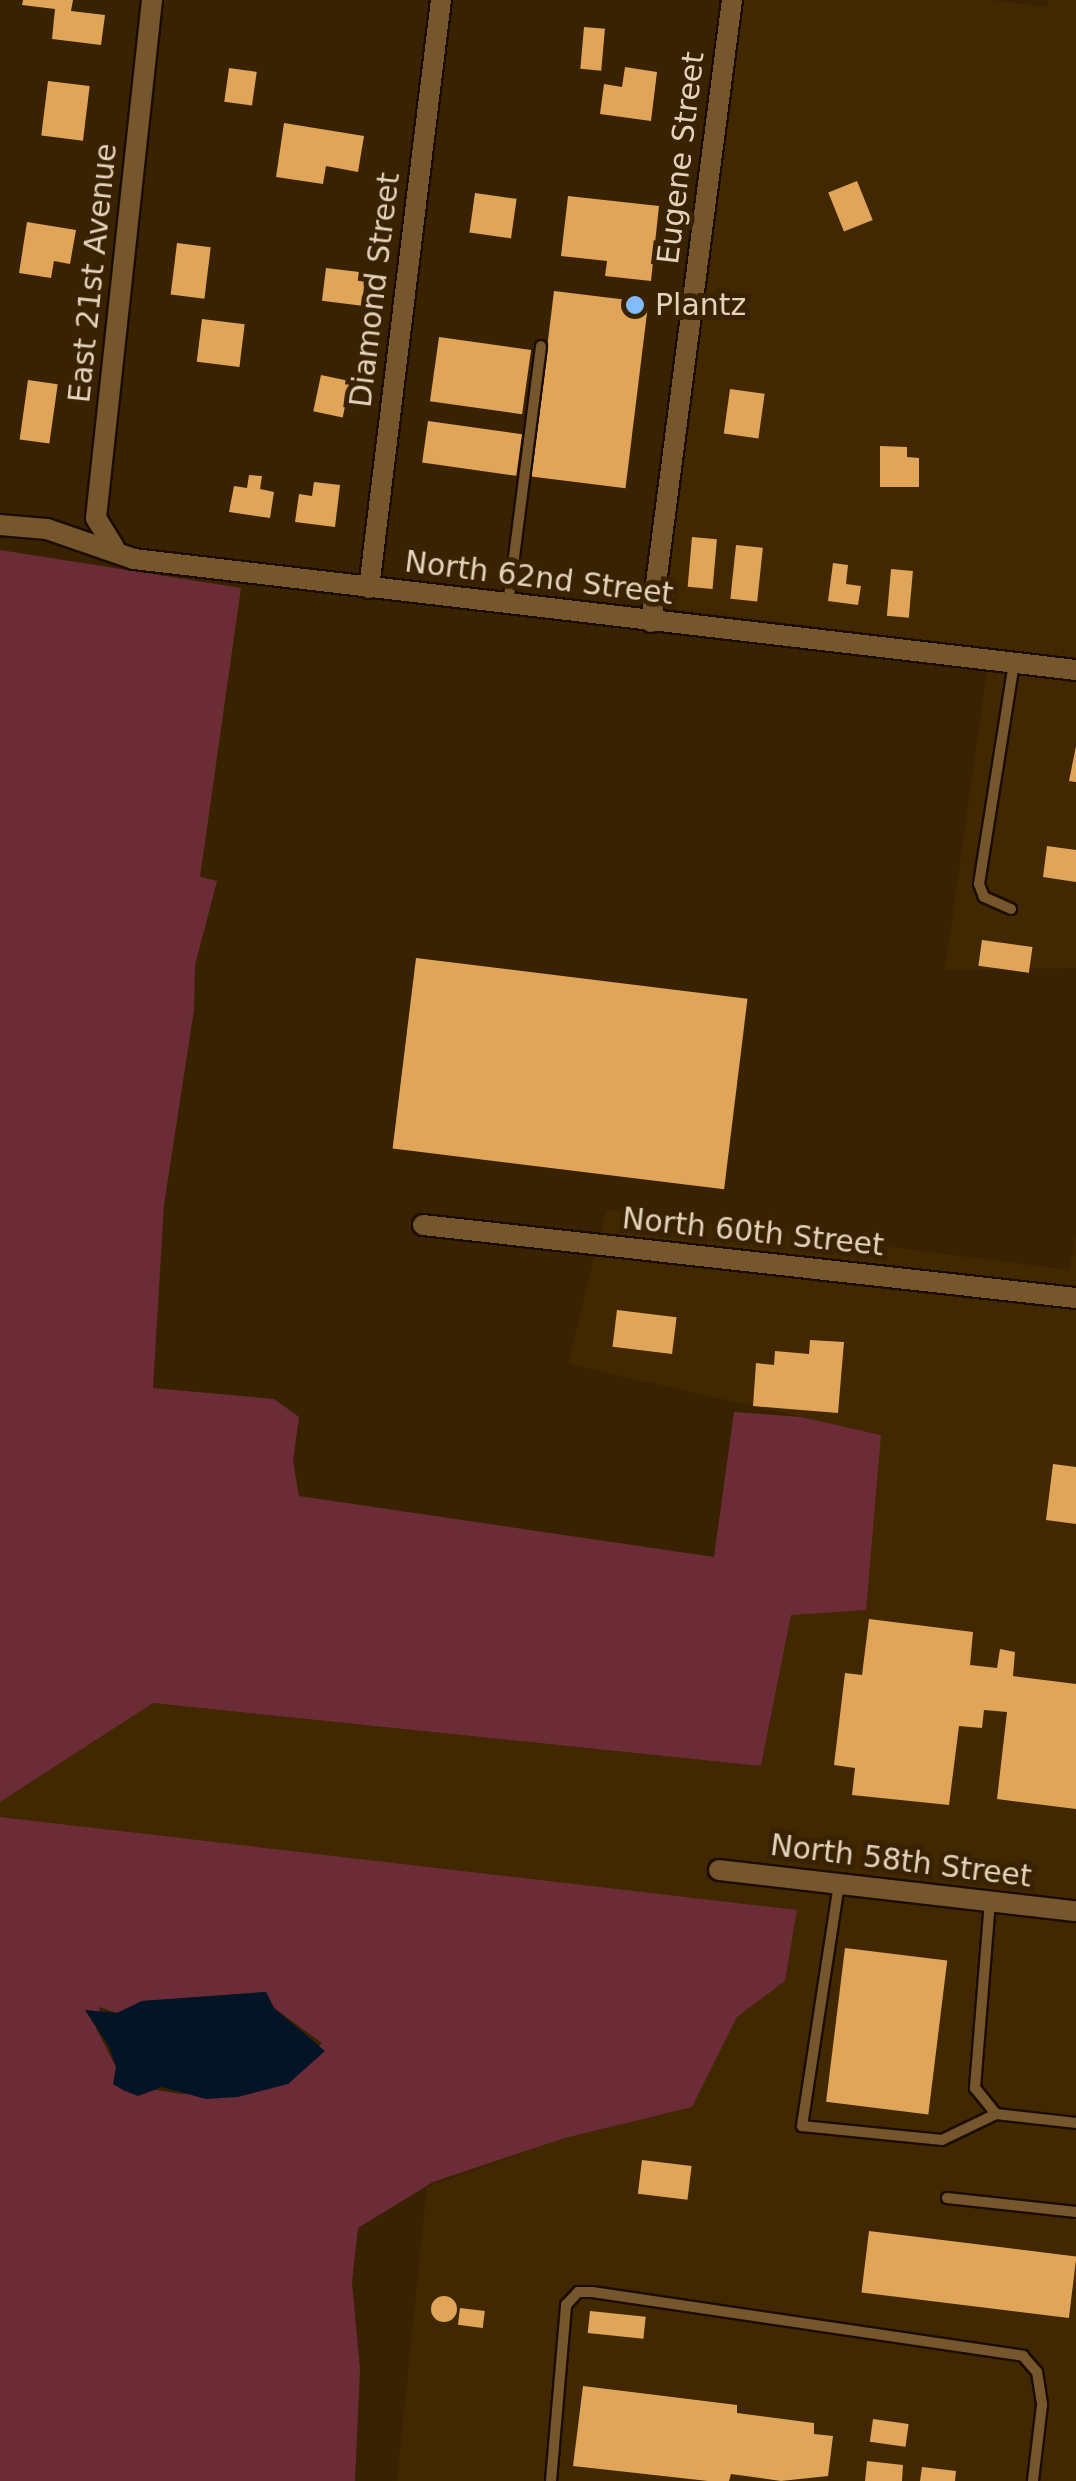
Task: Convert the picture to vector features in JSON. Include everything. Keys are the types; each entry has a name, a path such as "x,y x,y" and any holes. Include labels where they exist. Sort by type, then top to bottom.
{"street":[{"name":"East 21st Avenue","path":"114,547 96,518 152,0"},
{"name":"Diamond Street","path":"369,588 441,0"},
{"name":"Eugene Street","path":"652,622 732,0"},
{"name":"North 62nd Street","path":"0,525 47,528 114,547 134,559 1076,670"},
{"name":"North 60th Street","path":"423,1225 1076,1298"},
{"name":"North 58th Street","path":"719,1870 1076,1911"}],"lane":[{"path":"508,605 541,346"},
{"path":"1011,909 984,897 979,884 1014,663"},
{"path":"839,1884 802,2126 942,2140 996,2114 1076,2123"},
{"path":"990,1902 975,2088 996,2114"},
{"path":"947,2198 1076,2212"},
{"path":"551,2481 566,2305 578,2292 1023,2356 1037,2372 1042,2405 1033,2481"}],"shaded area":[{"path":"744,0 991,0 1047,7 1049,0 1076,0 1076,659 665,608"},
{"path":"0,550 241,588 200,877 217,881 195,965 194,1010 164,1205 153,1388 274,1399 299,1417 293,1461 299,1496 714,1557 734,1412 801,1417 881,1435 866,1610 791,1615 761,1766 153,1703 0,1802"},
{"path":"987,671 1076,681 1076,968 945,970"},
{"path":"607,1210 1069,1270 1076,1235 1076,1287 601,1234"},
{"path":"595,1255 1076,1309 1076,1900 709,1858 706,1879 1076,1922 1076,2481 397,2481 427,2187 565,2138 692,2107 737,2017 785,1981 797,1911 0,1817 0,1802 153,1703 761,1766 791,1615 881,1435 568,1364"},
{"path":"0,1817 797,1910 785,1981 737,2017 692,2107 565,2138 433,2182 358,2228 352,2282 360,2369 355,2481 0,2481","holes":["266,1992 274,2008 322,2043 288,2084 181,2094 150,2089 116,2067 96,2028 100,2007 117,2013 142,2001"]}],"water":[{"path":"266,1992 274,2008 325,2051 288,2084 238,2097 206,2099 162,2087 138,2096 123,2090 113,2084 116,2067 109,2047 85,2010 117,2013 142,2001"}],"building":[{"path":"23,0 73,0 71,11 105,15 101,45 52,39 55,9 22,5"},
{"path":"584,27 605,29 601,71 580,69"},
{"path":"625,67 657,72 651,121 600,114 604,84 622,87"},
{"path":"229,68 257,72 252,106 224,102"},
{"path":"48,81 90,86 83,141 41,136"},
{"path":"284,123 364,136 358,172 326,166 323,184 276,177"},
{"path":"857,181 873,220 844,232 828,193"},
{"path":"475,193 517,199 511,238 469,233"},
{"path":"568,196 659,206 651,281 605,276 607,261 561,256"},
{"path":"27,222 76,230 70,264 54,261 51,278 19,273"},
{"path":"177,243 211,247 204,299 171,295"},
{"path":"326,268 366,273 362,306 322,301"},
{"path":"554,291 648,303 626,488 531,477"},
{"path":"202,319 245,324 239,367 197,362"},
{"path":"439,337 531,350 522,414 430,401"},
{"path":"321,375 350,381 343,417 313,411"},
{"path":"28,380 58,384 49,444 20,439"},
{"path":"730,389 765,394 758,438 724,434"},
{"path":"428,421 522,434 516,476 422,463"},
{"path":"880,446 907,447 907,457 919,458 919,487 880,487"},
{"path":"249,475 262,476 260,489 274,492 270,518 229,512 234,486 247,488"},
{"path":"314,482 340,485 335,527 295,522 299,494 312,496"},
{"path":"692,537 717,539 713,589 688,587"},
{"path":"736,545 763,548 757,602 730,599"},
{"path":"833,563 848,565 846,584 861,586 858,605 828,601"},
{"path":"891,569 913,571 909,618 887,616"},
{"path":"1076,746 1076,782 1069,781"},
{"path":"1047,846 1076,850 1076,882 1043,877"},
{"path":"982,940 1033,947 1029,973 978,966"},
{"path":"416,958 748,999 724,1189 393,1149"},
{"path":"617,1310 677,1317 672,1354 612,1347"},
{"path":"810,1340 844,1342 838,1413 753,1406 756,1363 774,1365 775,1351 809,1354"},
{"path":"1053,1464 1076,1467 1076,1524 1046,1520"},
{"path":"869,1619 973,1632 970,1665 997,1668 1000,1649 1015,1652 1013,1676 1076,1684 1076,1809 997,1799 1007,1712 984,1710 982,1728 959,1726 949,1805 852,1795 855,1768 834,1765 845,1673 862,1675"},
{"path":"845,1948 947,1961 928,2114 826,2102"},
{"path":"642,2160 692,2166 687,2200 638,2194"},
{"path":"869,2231 1076,2256 1069,2318 861,2293"},
{"path":"444,2296 453,2300 457,2309 453,2318 444,2322 435,2318 431,2309 435,2300"},
{"path":"460,2308 485,2311 483,2328 458,2325"},
{"path":"590,2311 646,2317 643,2339 588,2333"},
{"path":"583,2386 737,2405 737,2413 814,2423 814,2434 833,2436 828,2476 781,2481 731,2474 729,2481 708,2481 573,2466"},
{"path":"873,2419 909,2424 905,2447 870,2442"},
{"path":"867,2461 903,2465 902,2481 865,2481"},
{"path":"922,2467 956,2471 955,2481 920,2481"}],"place":[{"name":"Plantz","path":"635,305"}]}
